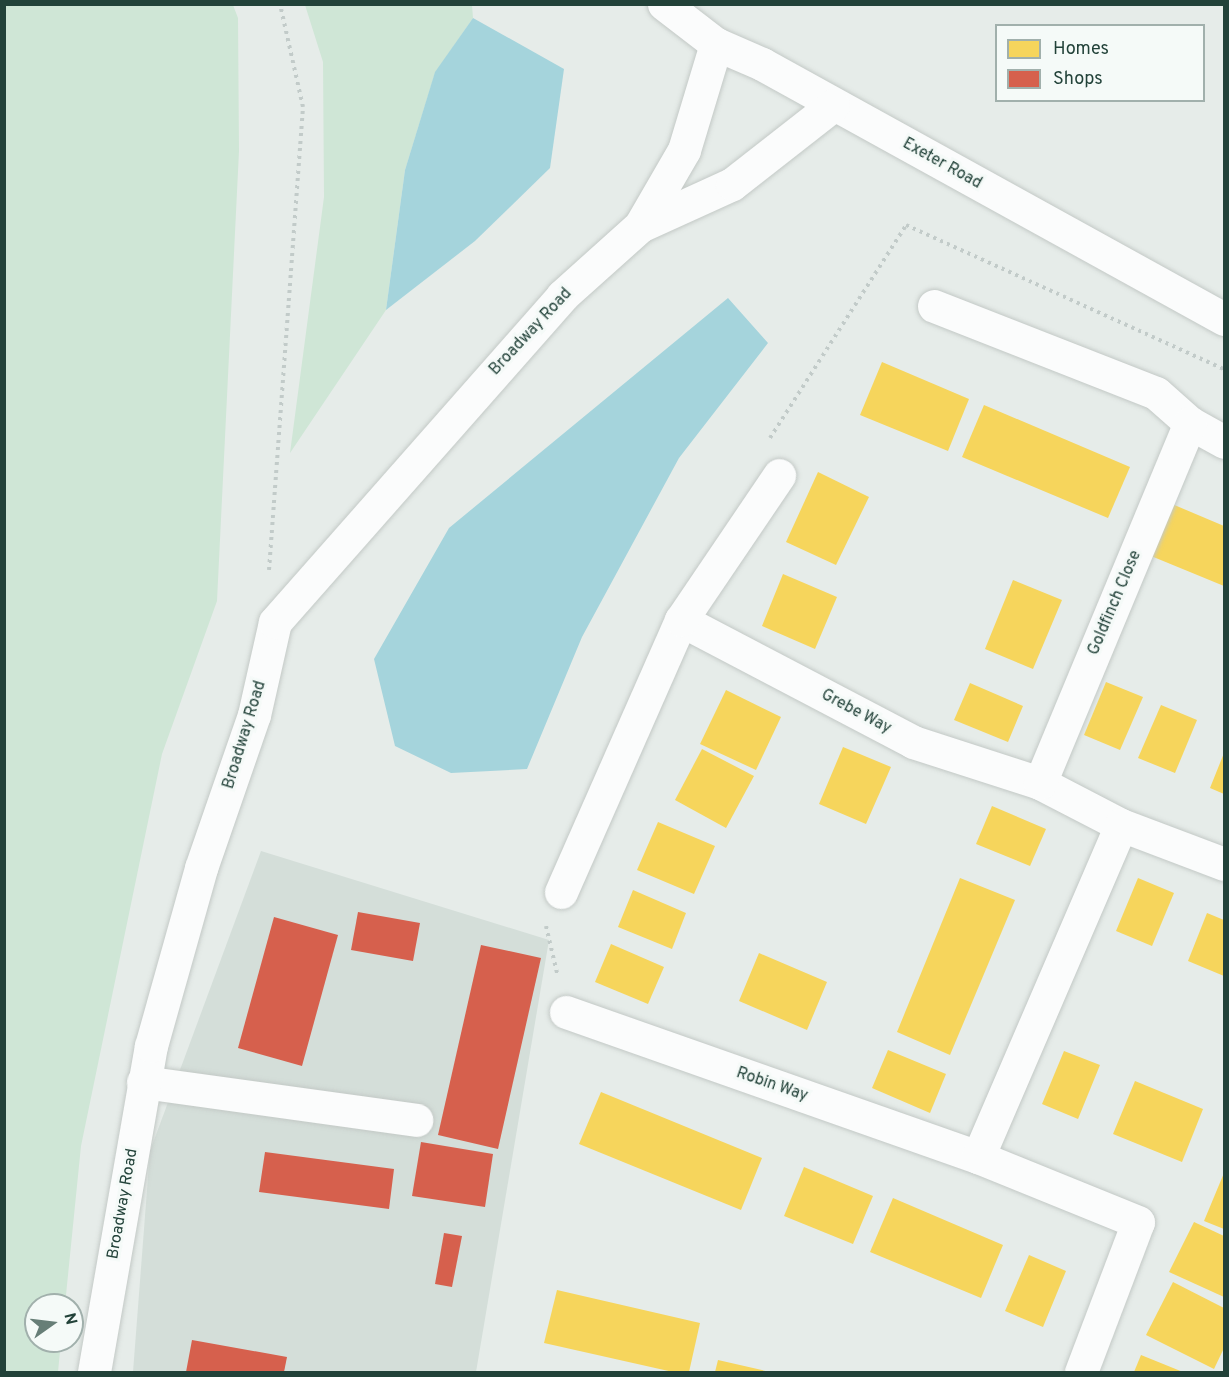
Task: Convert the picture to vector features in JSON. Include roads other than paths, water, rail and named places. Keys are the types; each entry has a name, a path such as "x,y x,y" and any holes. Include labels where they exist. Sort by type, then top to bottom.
{"street":[{"name":"Exeter Road","path":"664,4 716,44 762,64 1224,319"},
{"name":"Broadway Road","path":"640,226 684,150 716,44"},
{"name":"Broadway Road","path":"94,1372 143,1082 201,868 254,715 275,622 562,296 640,226 732,184 833,105"},
{"path":"934,306 1156,393 1190,423 1224,442"},
{"name":"Goldfinch Close","path":"1040,783 1190,423"},
{"path":"561,892 681,620 779,475"},
{"name":"Grebe Way","path":"681,620 913,742 1040,783"},
{"path":"1040,783 1122,825 1224,864"},
{"path":"978,1157 1122,825"},
{"name":"Robin Way","path":"566,1012 978,1157 1138,1222 1081,1372"},
{"path":"143,1082 416,1120"}],"water":[{"path":"473,18 564,69 550,168 475,241 386,310 405,170 435,72"},
{"path":"728,298 768,343 679,458 582,637 527,769 451,773 395,746 374,659 449,528"}]}
